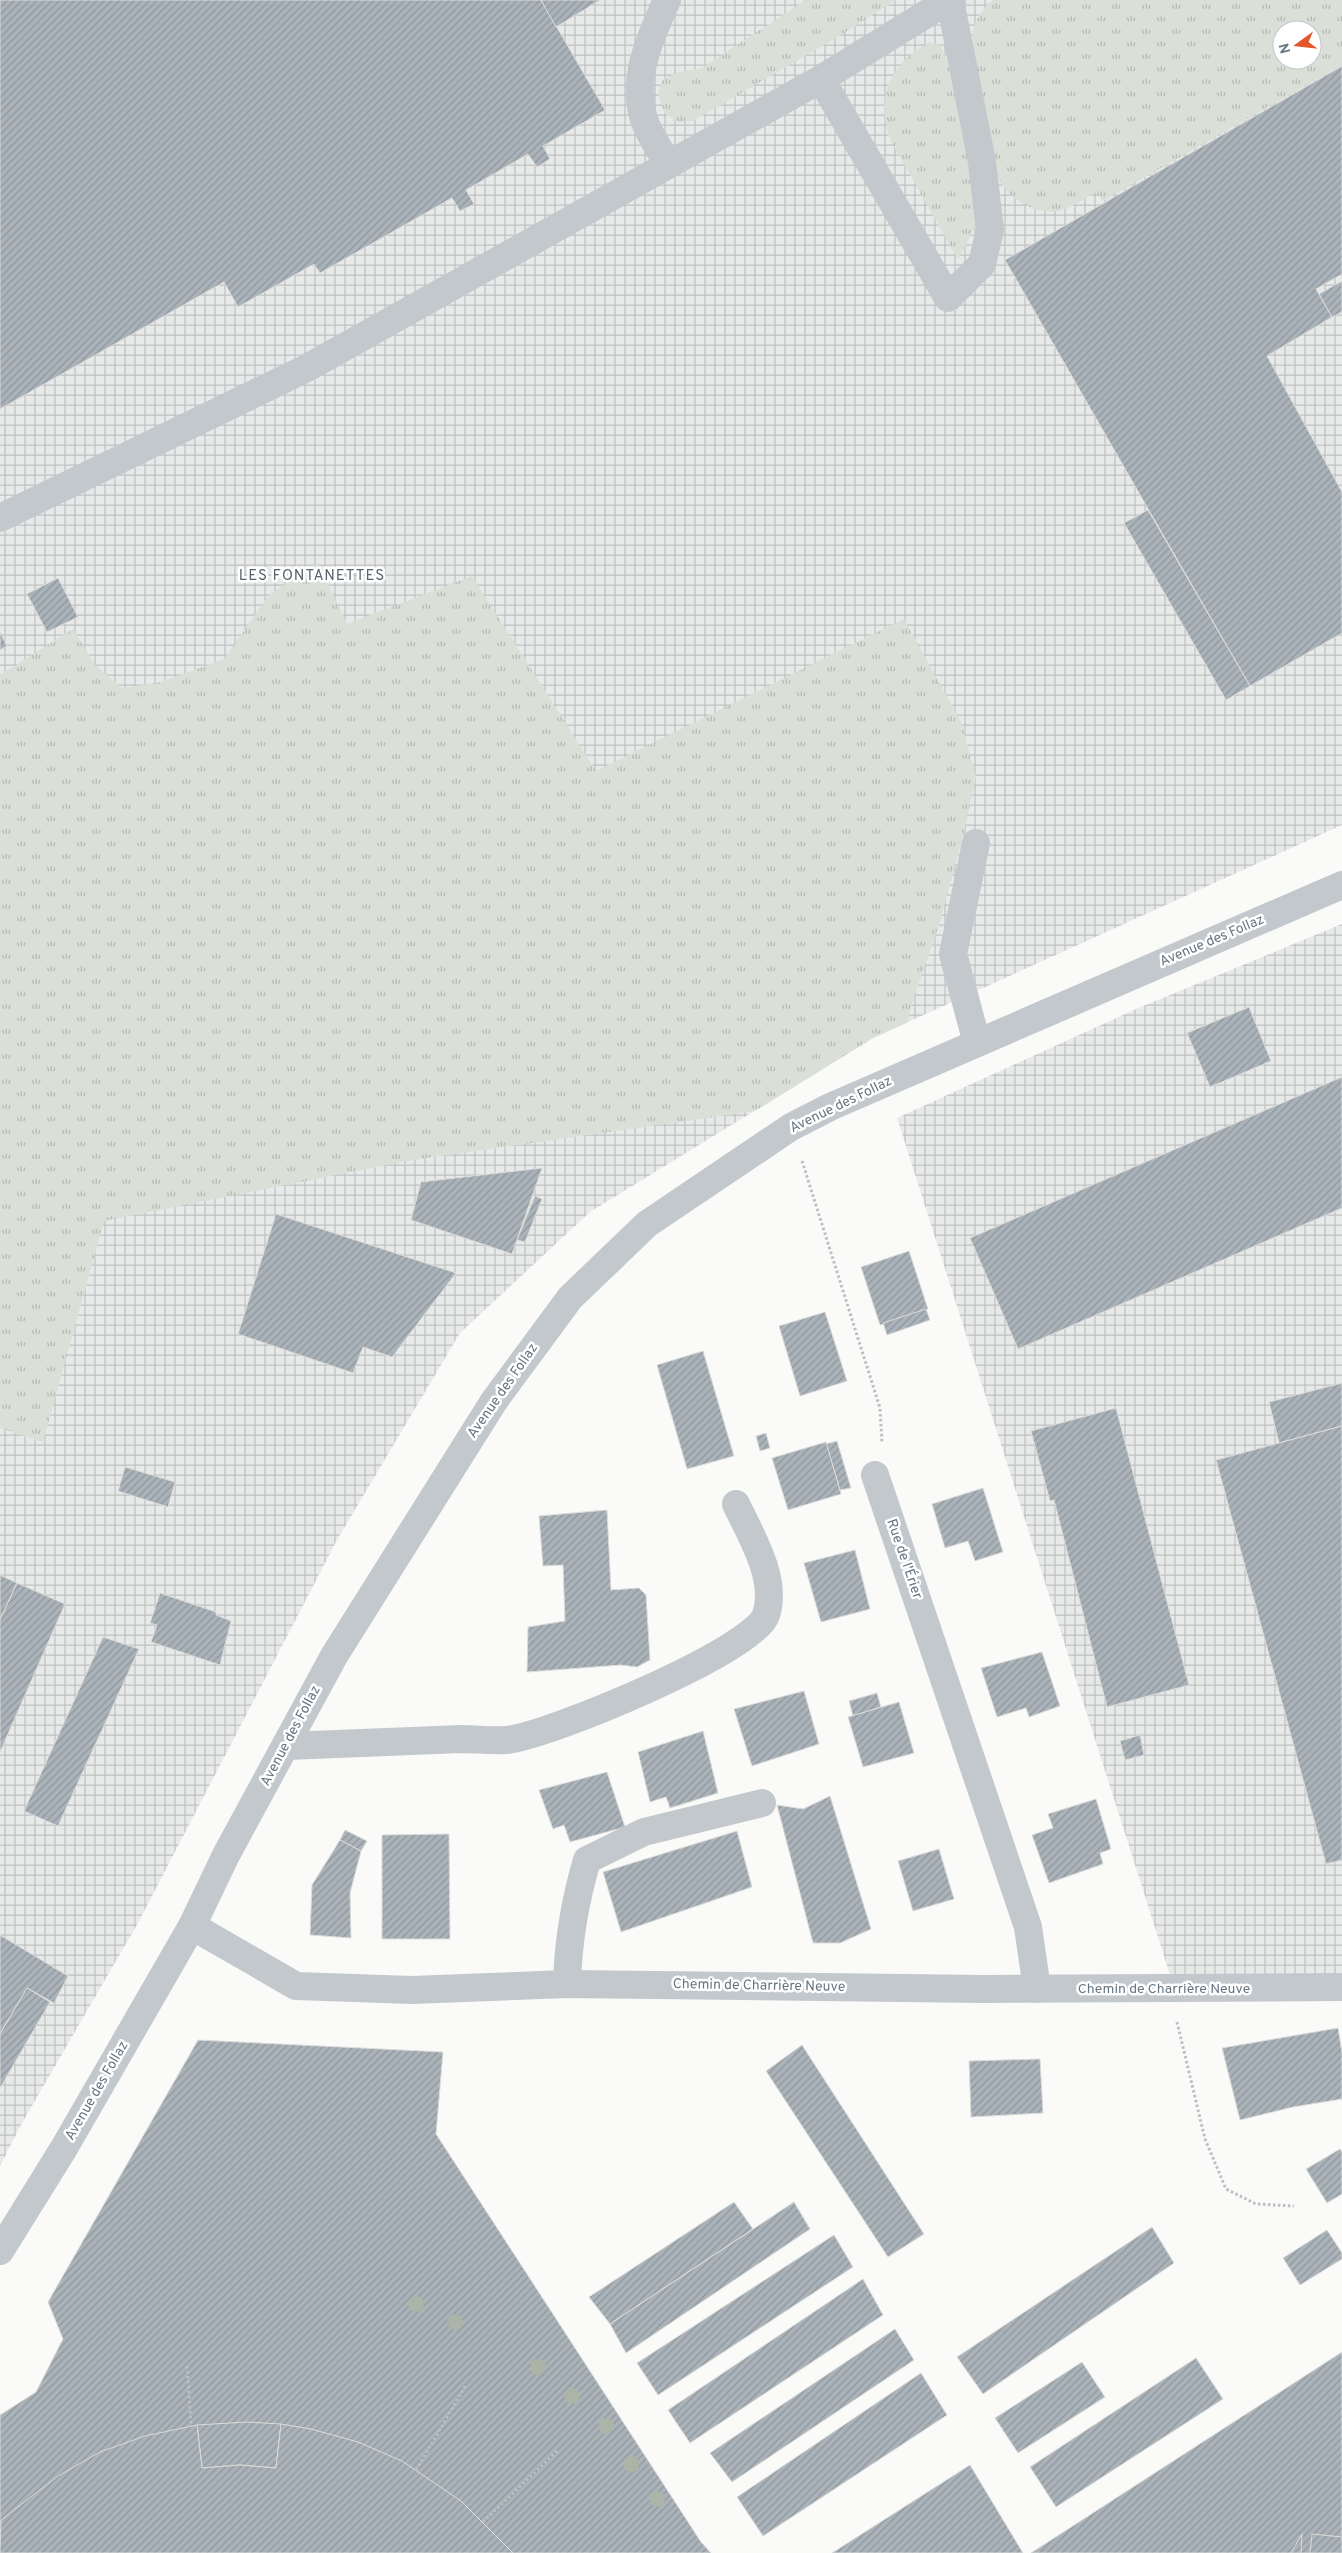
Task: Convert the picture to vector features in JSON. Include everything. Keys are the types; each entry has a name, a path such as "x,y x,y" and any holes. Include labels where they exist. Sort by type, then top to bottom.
{"street":[{"path":"667,0 647,46 639,93 646,124 668,165"},
{"path":"0,518 307,368 821,79 949,0 982,162 990,230 982,264 948,298 821,79"},
{"path":"976,843 953,954 977,1043"},
{"name":"Avenue des Follaz","path":"0,2251 64,2148 192,1926 226,1855 287,1746 334,1656 483,1418 570,1298 647,1224 791,1127 830,1107 1342,885"},
{"name":"Rue de l'Érier","path":"875,1475 1028,1927 1037,1989"},
{"path":"287,1746 463,1739 508,1740 642,1693 734,1646 754,1631 766,1616 769,1588 760,1554 736,1504"},
{"path":"566,1984 568,1947 576,1897 587,1860 644,1832 762,1803"},
{"name":"Chemin de Charrière Neuve","path":"192,1926 296,1986 412,1990 566,1984 1037,1989 1342,1987"}],"path":[{"path":"791,1127 880,1408 883,1437 875,1475"},
{"path":"1170,1989 1205,2139 1226,2189 1256,2204 1294,2206"},
{"path":"187,2366 191,2426"},
{"path":"416,2470 466,2385"},
{"path":"483,2522 557,2451"}],"shaded area":[{"path":"0,0 1342,0 1342,825 873,1038 590,1212 460,1333 337,1540 138,1923 22,2123 0,2166"},
{"path":"1342,924 1342,1976 1172,1981 897,1118 1136,1009"}],"green space":[{"path":"806,0 896,0 841,35 693,121 679,122 665,114 658,94 663,79 679,72 700,69"},
{"path":"993,0 1342,0 1342,65 1103,201 1096,192 1063,210 1042,211 1019,201 1002,185 998,175 987,135 974,60 973,31 983,10"},
{"path":"929,42 940,45 952,68 976,205 975,227 958,260 890,139 884,109 885,95 896,71 904,61"},
{"path":"318,563 347,624 472,576 596,771 904,619 961,722 976,777 964,832 939,925 911,1006 908,1022 873,1038 755,1111 406,1161 104,1221 43,1442 0,1428 0,675 73,629 95,665 122,688 161,682 224,659 269,595"}],"building":[{"path":"0,0 541,0 605,110 543,146 550,159 537,167 528,154 466,190 474,204 460,211 452,198 320,273 314,264 238,307 224,282 0,409"},
{"path":"541,0 600,0 556,27"},
{"path":"1342,66 1342,274 1316,289 1332,317 1267,356 1342,492 1342,633 1250,686 1005,260"},
{"path":"1342,281 1342,312 1332,317 1319,294"},
{"path":"1148,510 1250,686 1226,700 1124,523"},
{"path":"58,578 78,617 47,632 27,594"},
{"path":"0,632 7,646 0,650"},
{"path":"1249,1007 1271,1061 1210,1087 1187,1033"},
{"path":"1342,1077 1342,1208 1018,1349 970,1238"},
{"path":"542,1168 512,1254 411,1220 421,1182"},
{"path":"535,1196 542,1199 525,1242 517,1240"},
{"path":"276,1214 456,1273 392,1357 363,1347 353,1373 238,1334"},
{"path":"909,1251 928,1309 880,1325 861,1267"},
{"path":"926,1309 930,1320 887,1335 883,1323"},
{"path":"825,1312 847,1381 800,1396 779,1326"},
{"path":"703,1351 734,1456 687,1469 657,1365"},
{"path":"1342,1383 1342,1426 1279,1443 1269,1402"},
{"path":"1116,1408 1189,1685 1107,1707 1054,1500 1050,1501 1031,1431"},
{"path":"1342,1426 1342,1860 1326,1864 1216,1460"},
{"path":"766,1433 770,1448 760,1451 756,1436"},
{"path":"837,1441 851,1488 840,1490 826,1444"},
{"path":"826,1442 841,1494 788,1510 772,1458"},
{"path":"125,1467 175,1482 168,1507 118,1491"},
{"path":"983,1488 1003,1552 975,1561 968,1541 945,1548 932,1504"},
{"path":"607,1510 611,1590 639,1588 646,1595 650,1660 637,1667 621,1665 527,1672 528,1627 565,1621 563,1565 543,1566 539,1516"},
{"path":"855,1550 870,1609 821,1622 804,1563"},
{"path":"0,1575 17,1583 0,1620"},
{"path":"17,1583 65,1604 0,1752 0,1620"},
{"path":"160,1593 216,1612 216,1615 231,1621 220,1665 151,1642 157,1625 150,1623"},
{"path":"103,1637 139,1649 58,1826 24,1811"},
{"path":"1042,1652 1060,1706 1029,1717 1026,1708 997,1717 981,1668"},
{"path":"804,1691 819,1744 752,1766 734,1709"},
{"path":"877,1693 881,1707 853,1716 849,1701"},
{"path":"899,1702 914,1753 863,1767 848,1717"},
{"path":"703,1731 718,1793 670,1808 666,1797 650,1802 638,1752"},
{"path":"1140,1735 1144,1755 1125,1760 1120,1741"},
{"path":"607,1772 625,1827 570,1842 564,1825 553,1829 539,1790"},
{"path":"830,1796 871,1929 840,1943 813,1943 777,1805 803,1809"},
{"path":"1096,1799 1111,1849 1100,1853 1103,1864 1049,1883 1032,1835 1053,1828 1048,1814"},
{"path":"345,1830 367,1841 361,1851 340,1840"},
{"path":"737,1831 752,1887 621,1932 603,1872"},
{"path":"449,1834 450,1939 382,1939 382,1835"},
{"path":"340,1840 361,1851 350,1893 351,1938 310,1935 312,1885"},
{"path":"939,1849 954,1899 913,1911 898,1861"},
{"path":"0,1935 68,1976 54,2003 27,1988 0,2034"},
{"path":"27,1988 50,2002 0,2088 0,2034"},
{"path":"1338,2028 1342,2052 1342,2099 1293,2107 1240,2120 1222,2048"},
{"path":"198,2040 443,2052 436,2134 701,2542 711,2553 0,2553 0,2415 36,2392 63,2339 48,2302"},
{"path":"802,2045 924,2234 888,2257 766,2071"},
{"path":"1040,2059 1043,2113 971,2117 969,2061"},
{"path":"1340,2149 1342,2152 1342,2194 1327,2203 1306,2169"},
{"path":"734,2202 753,2229 610,2324 589,2297"},
{"path":"794,2202 810,2229 626,2353 610,2324"},
{"path":"1152,2227 1174,2263 983,2394 957,2357"},
{"path":"1327,2230 1342,2253 1342,2259 1300,2285 1283,2258"},
{"path":"834,2235 853,2267 658,2395 637,2363"},
{"path":"863,2279 883,2315 690,2443 668,2410"},
{"path":"895,2329 914,2360 732,2482 710,2453"},
{"path":"1342,2352 1342,2553 1031,2553"},
{"path":"1196,2358 1223,2399 1056,2507 1030,2467"},
{"path":"1082,2362 1105,2397 1018,2453 995,2418"},
{"path":"921,2373 947,2415 763,2536 737,2497"},
{"path":"247,2422 281,2424 276,2468 240,2465 202,2468 197,2425"},
{"path":"281,2424 311,2429 358,2442 402,2461 461,2501 513,2553 0,2553 1,2520 58,2476 100,2452 145,2436 197,2425 202,2468 240,2465 276,2468"},
{"path":"970,2465 1023,2553 832,2553"},
{"path":"1302,2534 1301,2553 1291,2553"},
{"path":"1312,2534 1342,2537 1342,2553 1310,2553"}],"district":[{"name":"LES FONTANETTES","path":"312,576"}]}
